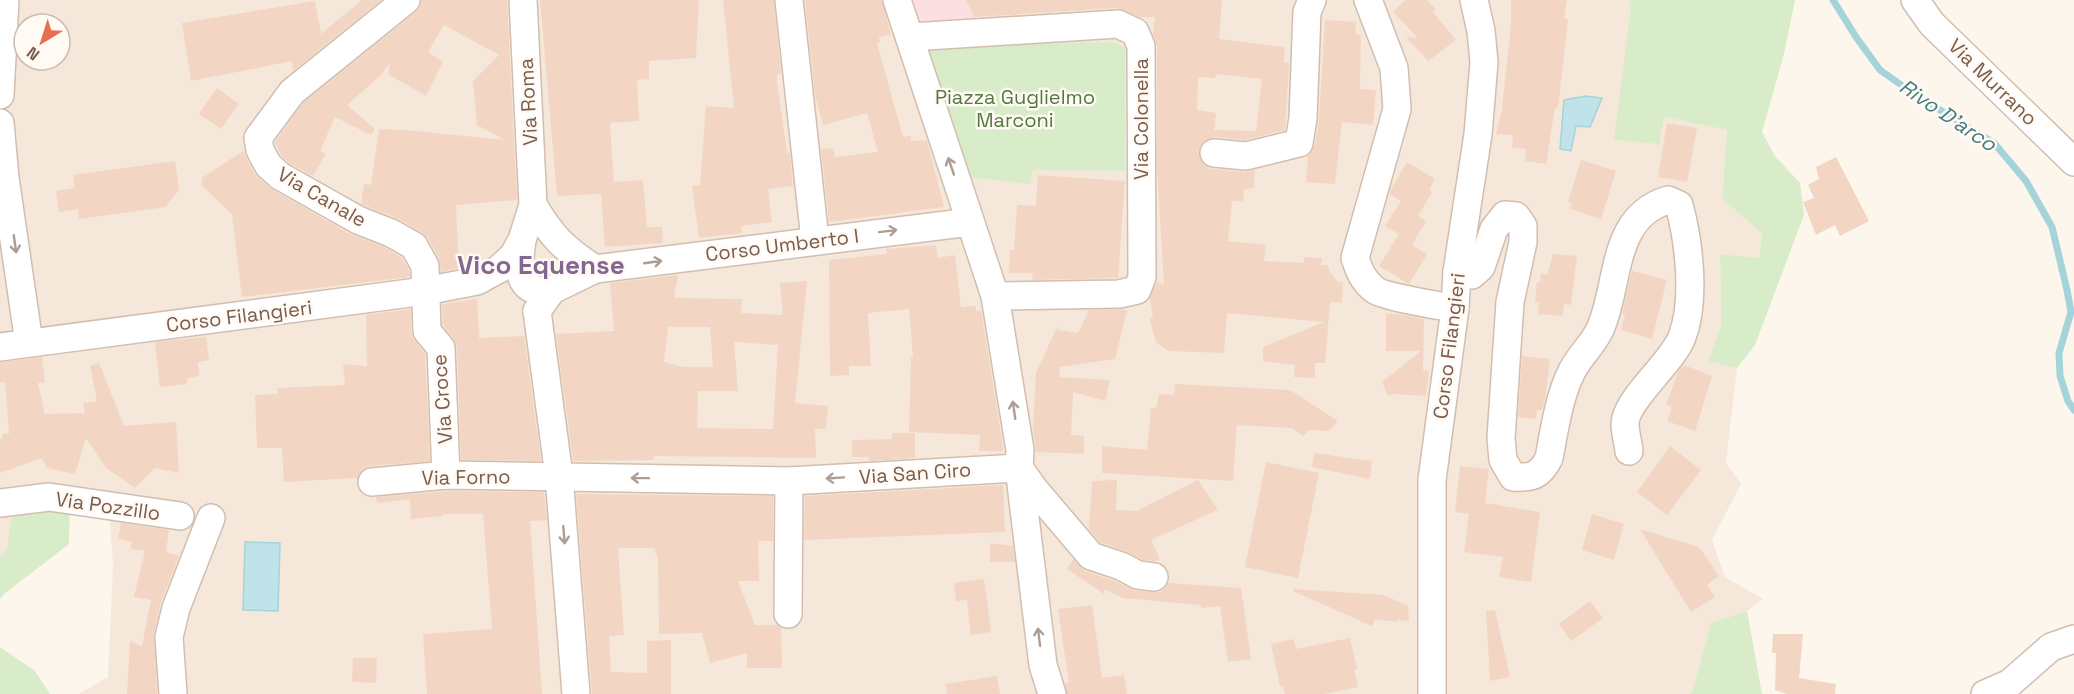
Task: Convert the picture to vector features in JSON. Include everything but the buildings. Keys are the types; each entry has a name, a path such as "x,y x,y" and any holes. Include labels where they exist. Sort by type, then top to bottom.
{"street":[{"path":"0,95 5,0"},
{"name":"Via Canale","path":"406,0 292,92 258,138 260,150 268,165 280,176 358,219 414,246 425,266 425,291"},
{"name":"Via Roma","path":"523,0 533,205"},
{"path":"789,0 816,240"},
{"path":"897,0 995,296 1020,450 1019,468 1043,665 1052,694"},
{"path":"1214,153 1246,156 1299,143 1303,118 1307,12 1312,0"},
{"path":"1368,0 1394,68 1397,110 1355,258 1362,277 1376,291 1435,306 1455,308"},
{"name":"Corso Filangieri","path":"1432,694 1432,480 1455,308 1457,272 1478,134 1484,62 1481,31 1474,0"},
{"name":"Via Murrano","path":"1915,0 1932,24 2074,162"},
{"name":"Via Colonella","path":"910,37 1118,24 1135,32 1141,46 1142,277 1137,290 1119,294 995,296"},
{"path":"0,123 5,178 29,343"},
{"path":"1457,272 1472,275 1481,267 1494,229 1505,215 1516,216 1523,226 1524,242 1510,302 1501,438 1503,460 1513,477 1528,478 1543,470 1549,458 1570,374 1601,328 1622,244 1640,214 1655,204 1668,200 1679,205 1685,225 1688,261 1687,314 1682,337 1672,355 1635,400 1624,422 1629,451"},
{"path":"477,281 499,269 513,256 522,240 533,205"},
{"path":"533,205 553,236 569,252 595,268"},
{"name":"Corso Umberto I","path":"544,300 595,268 970,222"},
{"path":"522,240 519,271 529,287 537,290 544,300 576,694"},
{"path":"477,281 502,287 518,295 544,300"},
{"name":"Corso Filangieri","path":"0,347 425,291 477,281"},
{"name":"Via Croce","path":"425,291 426,331 441,348 446,475"},
{"path":"1019,468 1091,556 1121,566 1138,575 1154,577"},
{"name":"Via San Ciro","path":"559,476 789,481 1019,468"},
{"name":"Via Forno","path":"372,482 446,475 559,476"},
{"path":"788,614 789,481"},
{"name":"Via Pozzillo","path":"0,503 49,497 180,516"},
{"path":"173,694 170,637 176,608 211,518"},
{"path":"1984,694 2010,683 2051,647 2074,639"}],"shaded area":[{"path":"0,0 1629,0 1664,117 1727,130 1722,198 1762,234 1759,258 1720,254 1721,325 1708,360 1737,368 1726,463 1741,484 1712,540 1725,577 1763,599 1747,611 1711,623 1692,694 79,694 108,677 113,565 109,511 70,504 0,555"},
{"path":"911,0 1017,0 1017,22 922,23"}],"green space":[{"path":"1629,0 1795,0 1784,54 1762,132 1775,156 1800,183 1804,215 1755,345 1737,368 1708,361 1721,325 1720,254 1759,258 1762,234 1722,198 1727,130 1664,117 1659,144 1614,140 1631,7"},
{"name":"Piazza Guglielmo Marconi","path":"1113,42 1125,48 1125,171 1032,170 1031,184 966,177 926,46"},
{"path":"70,504 69,544 0,599 0,555 7,549 12,513"},
{"path":"1747,611 1762,694 1690,694 1711,623"},
{"path":"0,647 35,671 50,694 0,694"}],"water":[{"path":"1586,96 1602,98 1590,127 1576,126 1571,151 1560,149 1564,100"},
{"path":"245,542 280,543 278,611 243,610"}],"waterway":[{"name":"Rivo D'arco","path":"1833,0 1880,70 1914,94 1994,143 2026,181 2052,227 2067,290 2071,312 2059,353 2060,376 2068,401 2074,410"}],"district":[{"name":"Vico Equense","path":"541,265"}]}
